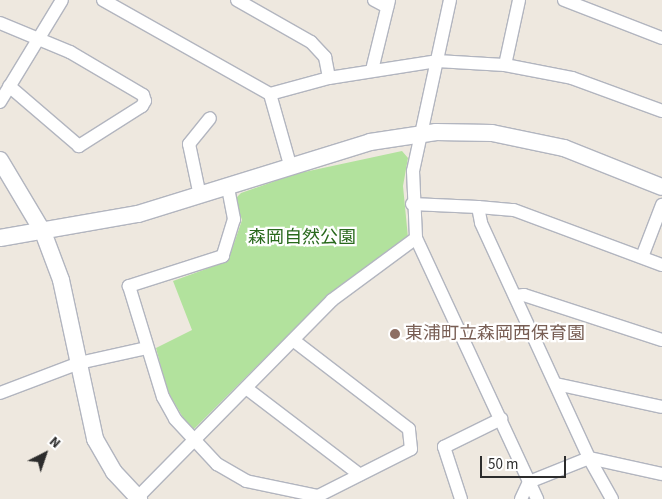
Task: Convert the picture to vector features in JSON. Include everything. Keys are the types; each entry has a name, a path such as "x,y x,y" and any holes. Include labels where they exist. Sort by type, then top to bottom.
{"street":[{"path":"0,102 37,38 62,0"},
{"path":"103,0 270,94 329,78 437,61 504,65 572,78 662,111"},
{"path":"237,0 311,42 325,57 329,78"},
{"path":"372,70 388,4 374,0"},
{"path":"450,0 413,171 412,204 416,238 537,499"},
{"path":"504,65 519,0"},
{"path":"564,0 662,38"},
{"path":"0,22 70,52 142,95 142,106 79,146 9,86"},
{"path":"270,94 291,168"},
{"path":"200,196 188,144 210,118"},
{"path":"0,238 138,214 228,188 370,142 420,134 466,132 518,136 564,148 662,187"},
{"path":"0,160 43,232 61,280 95,439 114,472 137,498 192,440 332,300 416,238"},
{"path":"228,188 234,219 224,256 129,286 147,348 164,397 175,419 192,440 216,464 246,480 318,497 412,449 409,429 294,340"},
{"path":"412,204 514,210 662,265"},
{"path":"642,257 662,205"},
{"path":"478,207 481,223 589,458 612,499"},
{"path":"515,296 524,295 662,340"},
{"path":"0,393 80,363 147,348"},
{"path":"556,384 662,407"},
{"path":"246,388 360,475"},
{"path":"461,499 444,448 501,420"},
{"path":"521,499 529,482 589,458 662,474"}],"green space":[{"name":"森岡自然公園","path":"402,151 408,158 403,186 408,238 325,298 194,429 189,428 167,390 156,348 192,330 173,281 228,261 242,220 235,199 241,193 295,174"}],"place":[{"name":"東浦町立森岡西保育園","path":"395,334"}]}
